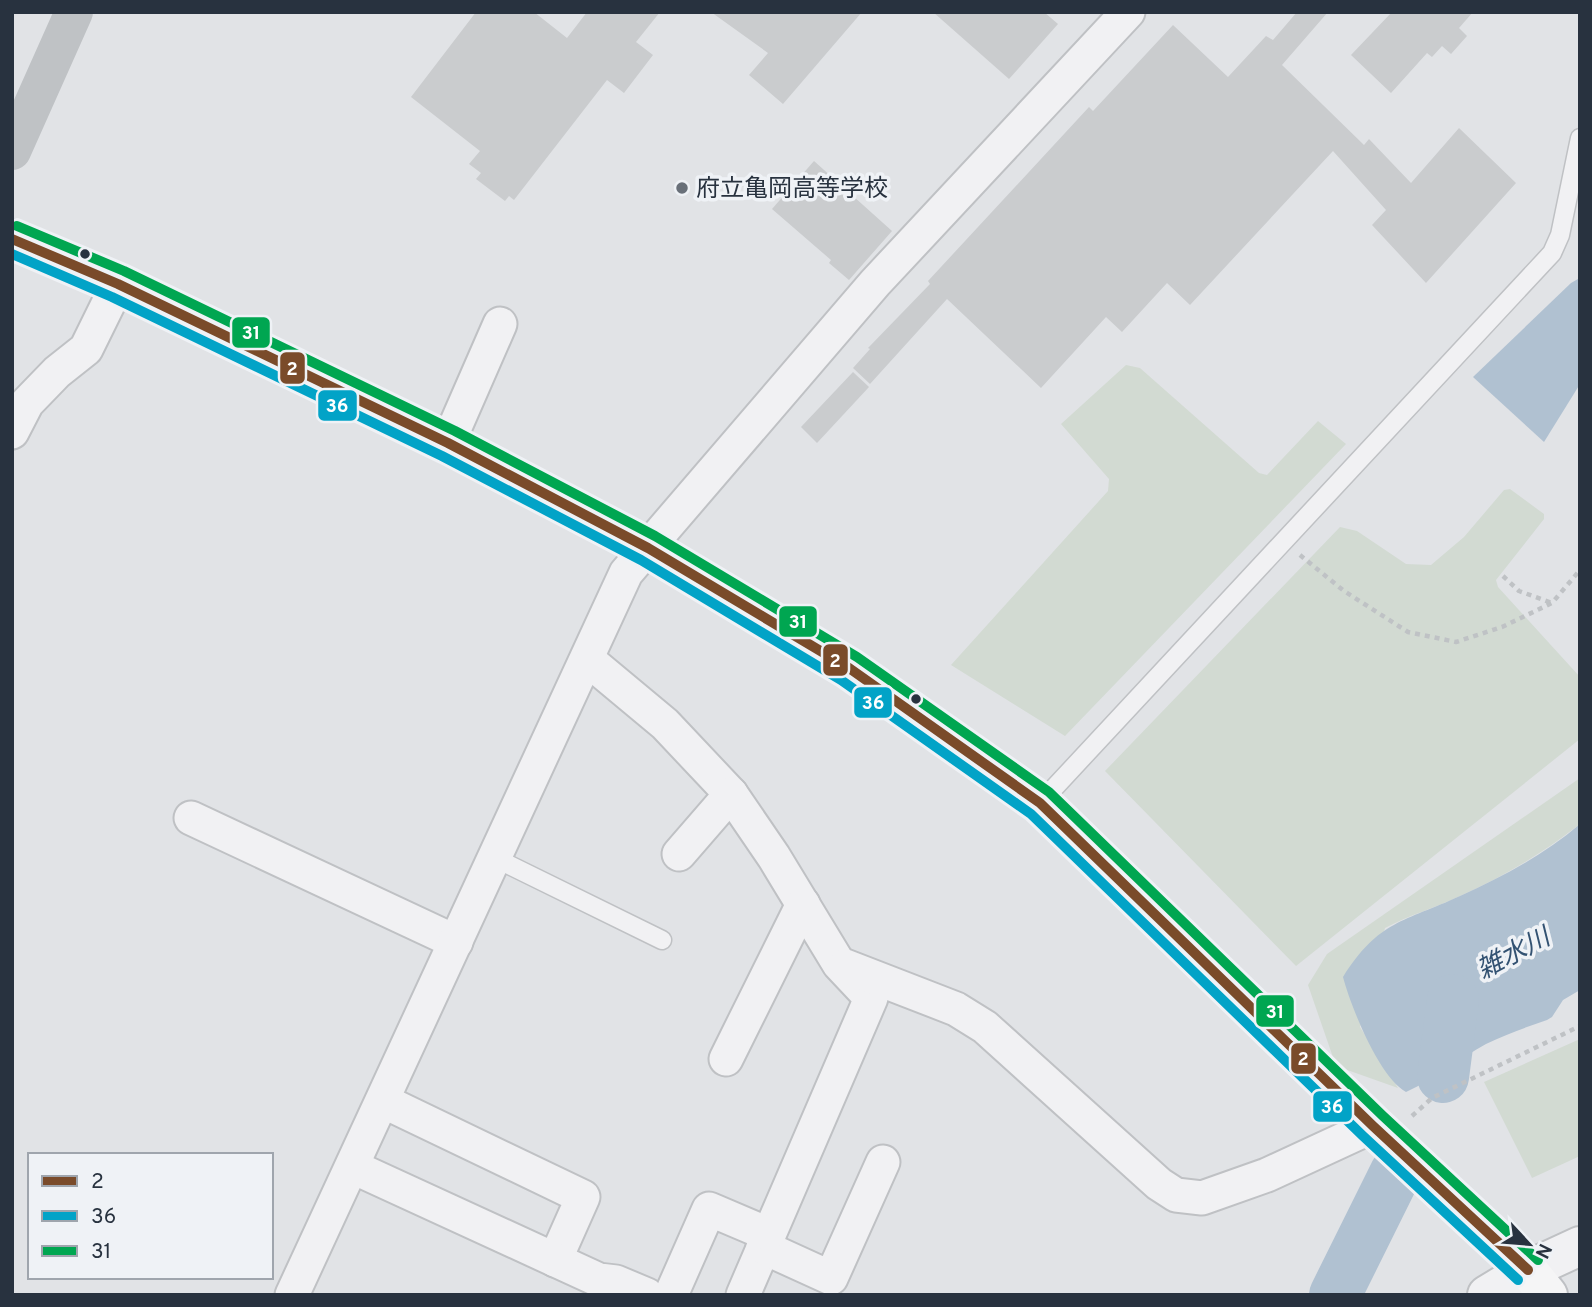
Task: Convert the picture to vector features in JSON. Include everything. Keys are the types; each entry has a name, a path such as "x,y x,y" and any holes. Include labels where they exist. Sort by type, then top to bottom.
{"main road":[{"path":"12,151 74,12"},
{"path":"12,239 118,284 448,443 648,548 849,668 1040,803 1538,1282"}],"street":[{"path":"292,1295 626,573 875,283 1128,12"},
{"path":"12,432 27,403 57,372 86,349 118,284"},
{"path":"448,443 500,324"},
{"path":"587,659 665,724 731,794 839,964 871,999 743,1295"},
{"path":"679,854 731,794"},
{"path":"191,818 456,942"},
{"path":"726,1059 803,904"},
{"path":"839,964 956,1009 985,1027 1159,1184 1176,1195 1202,1198 1380,1132"},
{"path":"383,1101 583,1197 555,1260"},
{"path":"671,1295 709,1209 831,1278 883,1162"},
{"path":"353,1167 555,1260 596,1288 616,1282 647,1295"},
{"path":"1487,1295 1538,1282 1580,1246"}],"lane":[{"path":"1040,803 1552,253 1560,235 1580,138"},
{"path":"495,858 662,940"}],"path":[{"path":"1283,542 1343,591 1408,632 1456,642 1502,627 1552,603 1580,570"},
{"path":"1503,576 1519,591 1552,603"},
{"path":"1380,1132 1432,1098 1580,1026"}],"shaded area":[{"path":"1126,365 1140,368 1259,473 1267,475 1318,421 1346,444 1065,736 951,665 1108,491 1109,479 1061,424"},
{"path":"1510,489 1544,514 1544,519 1496,580 1498,587 1580,677 1580,739 1296,966 1105,771 1340,527 1357,531 1406,564 1431,565 1464,537 1504,490"},
{"path":"1580,778 1580,824 1549,847 1476,889 1385,928 1360,1027 1398,1088 1336,1066 1308,985 1327,954"},
{"path":"1580,1039 1580,1156 1532,1178 1484,1082"}],"water":[{"path":"1578,279 1580,384 1544,442 1473,377"},
{"path":"1580,824 1580,990 1563,1000 1547,1020 1486,1044 1406,1092 1396,1084 1376,1057 1359,1023 1343,977 1356,958 1381,933 1507,873 1552,846"}],"building":[{"path":"476,12 534,12 567,38 587,12 660,12 636,42 653,55 624,93 607,80 514,200 509,196 505,201 476,179 481,173 469,164 480,151 411,97"},
{"path":"711,12 862,12 783,104 749,75 768,53"},
{"path":"933,12 1044,12 1058,24 1009,79"},
{"path":"1297,12 1328,12 1282,65 1364,145 1369,139 1411,183 1459,128 1516,183 1426,283 1372,225 1386,210 1333,151 1190,305 1167,283 1122,332 1106,317 1041,388 947,299 870,384 853,368 870,349 868,348 930,284 928,281 1089,107 1093,111 1173,25 1228,77 1266,36 1273,40"},
{"path":"1392,12 1473,12 1459,28 1467,36 1451,54 1442,46 1432,57 1427,53 1391,93 1351,55"},
{"path":"814,161 892,231 849,280 829,263 831,260 772,209"},
{"path":"853,372 869,387 817,443 801,427"}],"waterway":[{"name":"雑水川","path":"1443,1077 1453,1000"},
{"name":"雑水川","path":"1335,1295 1396,1172"}],"transit line":[{"name":"31","path":"17,226 124,271 455,431 655,536 857,657 1049,792 1383,1116 1538,1260"},
{"name":"2","path":"12,239 118,284 448,443 648,548 849,668 1040,803 1373,1126 1528,1270"},
{"name":"36","path":"12,254 112,297 442,456 641,560 841,680 1031,814 1363,1136 1518,1280"}],"place":[{"name":"府立亀岡高等学校","path":"682,188"}]}
